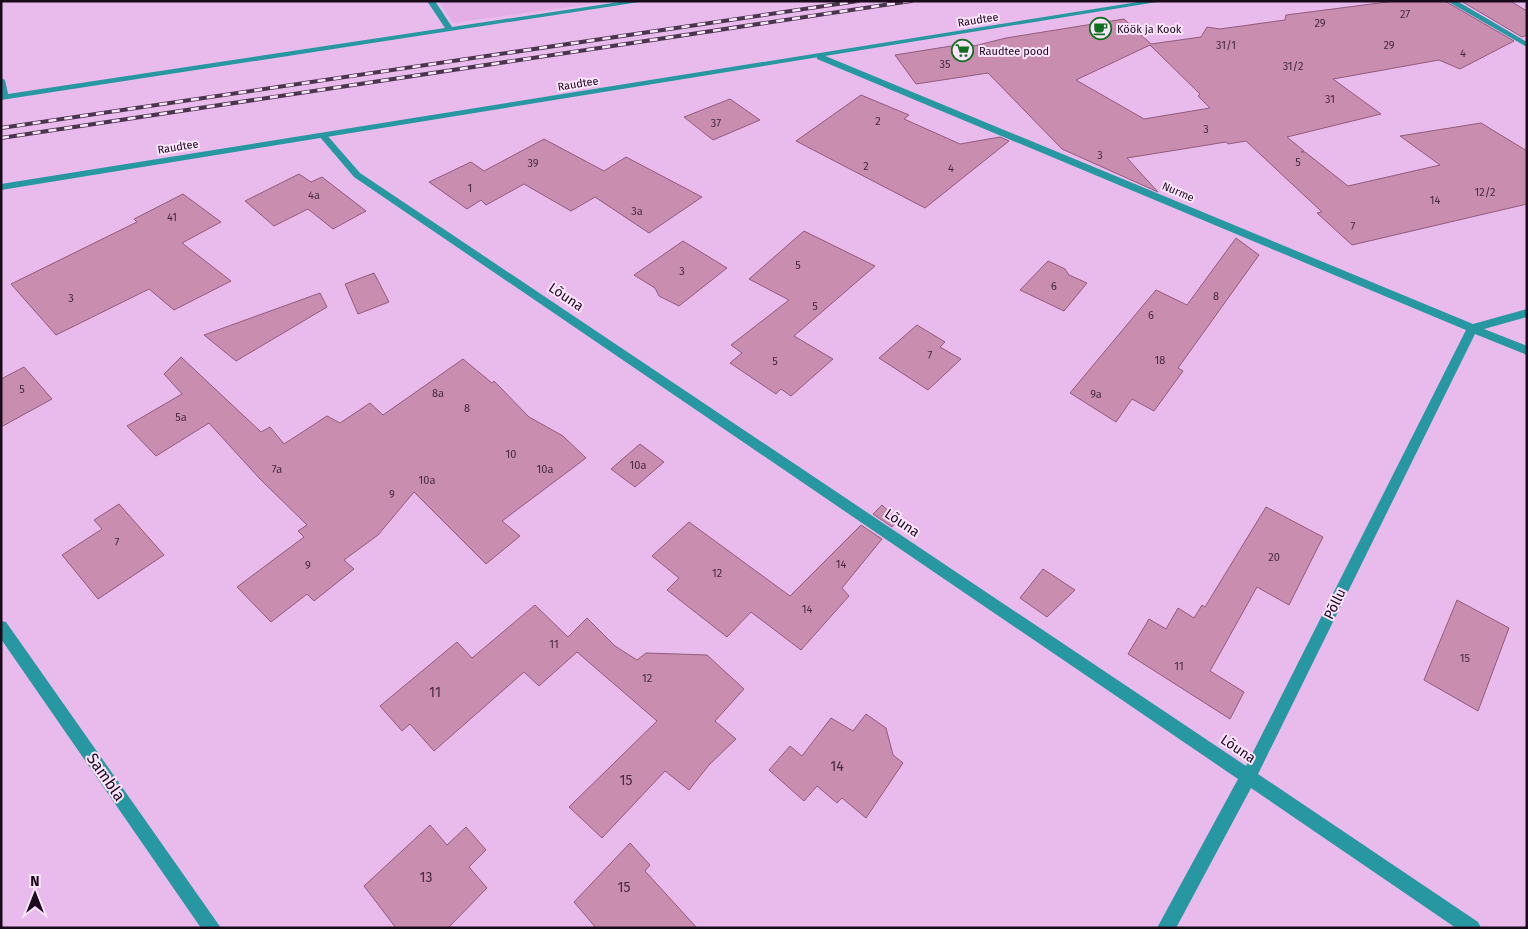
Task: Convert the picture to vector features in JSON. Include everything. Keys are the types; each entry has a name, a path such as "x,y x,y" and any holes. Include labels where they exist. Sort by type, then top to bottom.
{"street":[{"path":"431,1 450,30"},
{"path":"1,80 3,98 642,1"},
{"name":"Raudtee","path":"1,187 820,57 1159,1"},
{"path":"1451,1 1527,45"},
{"name":"Nurme","path":"820,57 1527,351"},
{"name":"Lõuna","path":"324,136 357,175 1250,776 1472,928"},
{"path":"1472,328 1527,314"},
{"name":"Põllu","path":"1166,928 1250,776 1472,328"},
{"name":"Sambla","path":"1,627 212,928"}],"shaded area":[{"path":"439,1 612,1 453,23"}],"building":[{"path":"1395,1 1445,1 1514,41 1460,69 1439,60 1333,79 1381,114 1287,137 1304,151 1301,152 1305,152 1348,186 1440,165 1400,136 1481,123 1527,151 1527,204 1352,245 1317,213 1322,212 1246,141 1228,144 1226,142 1127,158 1158,192 1062,149 988,73 916,84 895,55 970,43 974,46 1006,38 1124,19 1151,44 1201,37 1207,27 1220,29 1285,20 1286,15","holes":["1150,45 1200,94 1198,96 1210,108 1144,119 1076,80"]},
{"path":"1461,1 1510,1 1527,11 1527,35 1522,37"},
{"path":"861,95 909,115 904,119 960,144 1000,137 1009,141 925,208 796,141"},
{"path":"730,99 760,120 713,140 684,117"},
{"path":"544,139 604,171 626,157 702,197 649,233 595,197 571,211 524,184 486,205 481,200 467,209 429,182 471,162 484,171"},
{"path":"299,174 311,182 322,177 366,211 333,229 308,209 274,226 245,201"},
{"path":"183,194 221,222 182,243 231,281 174,310 149,289 56,335 11,284 137,222 134,219"},
{"path":"804,231 875,266 794,336 833,359 791,396 781,389 776,394 730,363 742,353 731,345 789,300 749,279"},
{"path":"1236,238 1259,255 1178,368 1183,371 1154,411 1132,399 1116,422 1070,393 1156,290 1187,305"},
{"path":"683,241 727,268 679,306 659,296 655,288 634,275"},
{"path":"1048,261 1065,269 1069,275 1087,283 1064,311 1020,290"},
{"path":"374,273 389,302 358,314 345,284"},
{"path":"320,293 327,307 236,361 204,335"},
{"path":"917,325 945,342 940,347 961,359 928,390 879,358"},
{"path":"181,357 261,432 270,427 284,444 327,416 340,423 370,403 383,415 463,359 492,383 494,381 529,417 563,436 586,458 502,521 520,536 486,564 414,492 378,535 344,560 354,569 314,601 307,594 271,622 237,587 304,537 298,531 307,525 260,479 209,423 156,456 127,426 182,394 164,374"},
{"path":"24,367 52,399 1,427 1,379"},
{"path":"640,444 664,462 635,487 611,469"},
{"path":"119,504 164,555 98,599 62,555 102,529 94,520"},
{"path":"882,505 898,520 892,527 873,514"},
{"path":"1266,507 1323,537 1289,605 1257,587 1210,671 1244,692 1230,719 1128,654 1149,619 1166,629 1178,608 1194,618 1202,605 1205,607"},
{"path":"689,522 790,596 861,525 882,539 842,588 849,596 801,650 751,612 727,637 667,590 679,578 652,556"},
{"path":"1043,569 1075,590 1047,617 1020,598"},
{"path":"1457,600 1509,628 1478,711 1424,680"},
{"path":"535,605 568,637 587,618 615,646 637,660 646,653 707,655 744,689 715,721 736,739 709,765 689,790 665,771 602,838 569,807 657,721 577,652 539,686 524,672 434,751 410,724 402,731 380,706 457,642 472,658"},
{"path":"866,714 886,728 893,755 903,763 866,818 842,798 837,803 817,786 804,801 769,770 790,746 802,756 831,718 853,731"},
{"path":"430,825 447,845 466,827 486,850 469,867 487,888 448,928 396,928 364,886"},
{"path":"630,843 650,865 645,871 697,928 596,928 574,902"}],"railway":[{"path":"1,128 858,1"},
{"path":"1,138 911,1"}],"place":[{"name":"Köök ja Kook","path":"1101,29"},
{"name":"Raudtee pood","path":"963,51"}]}
